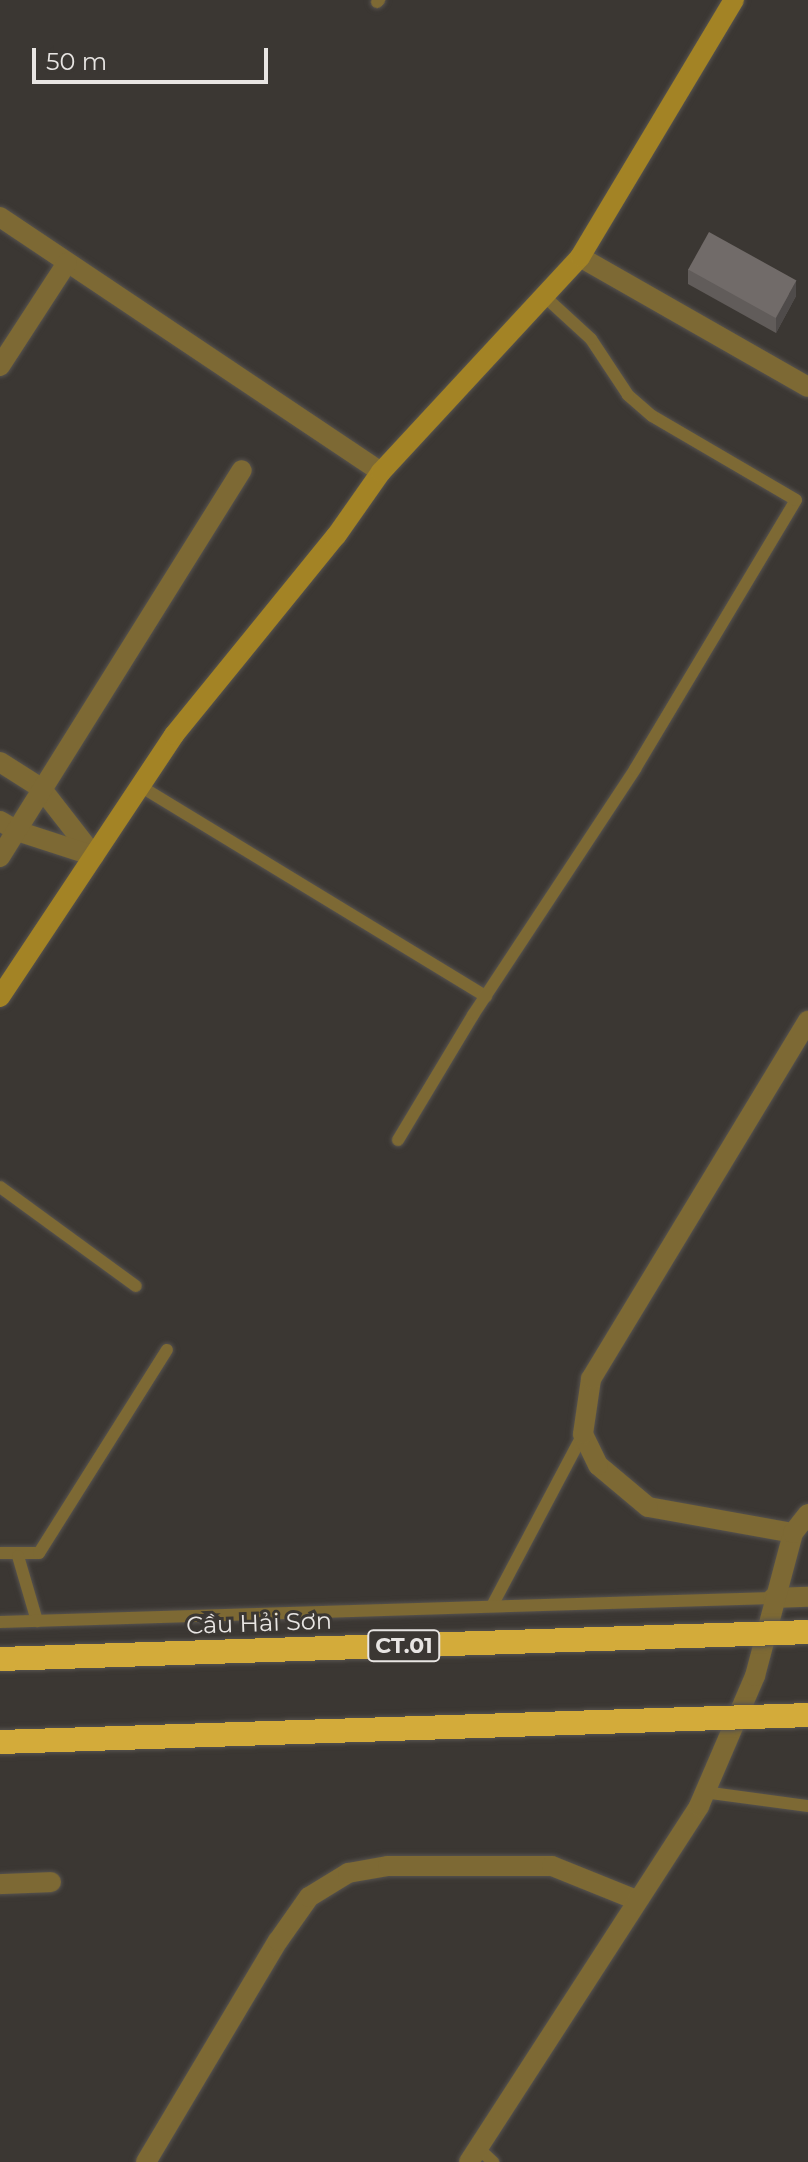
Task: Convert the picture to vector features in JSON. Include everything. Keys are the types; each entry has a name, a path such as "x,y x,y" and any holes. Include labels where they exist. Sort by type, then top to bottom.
{"highway":[{"name":"Cầu Hải Sơn","path":"0,1659 808,1632"},
{"path":"0,1742 808,1715"}],"street":[{"path":"0,997 174,735 336,536 381,472 580,257 734,0"},
{"path":"0,217 381,472"},
{"path":"580,257 808,387"},
{"path":"0,366 67,263"},
{"path":"0,857 8,826 41,788 242,470"},
{"path":"0,762 41,788 94,856"},
{"path":"8,826 94,856"},
{"path":"793,1533 648,1507 598,1465 583,1434 591,1379 808,1020"},
{"path":"480,2157 704,1792 755,1676 773,1598 793,1533 808,1514"},
{"path":"773,1598 808,1597"},
{"path":"146,2162 278,1941 309,1897 348,1873 388,1866 552,1866 636,1900"},
{"path":"0,1884 51,1882"}],"lane":[{"path":"398,1140 486,996 627,782 796,500 652,416 628,395 591,339 544,296"},
{"path":"140,786 486,996"},
{"path":"0,1187 136,1286"},
{"path":"0,1553 18,1556 39,1553 167,1350"},
{"path":"492,1606 583,1434"},
{"path":"18,1556 37,1621"},
{"path":"0,1622 773,1598"},
{"path":"704,1792 808,1806"}],"building":[{"path":"709,232 796,280 776,318 688,270"}]}
